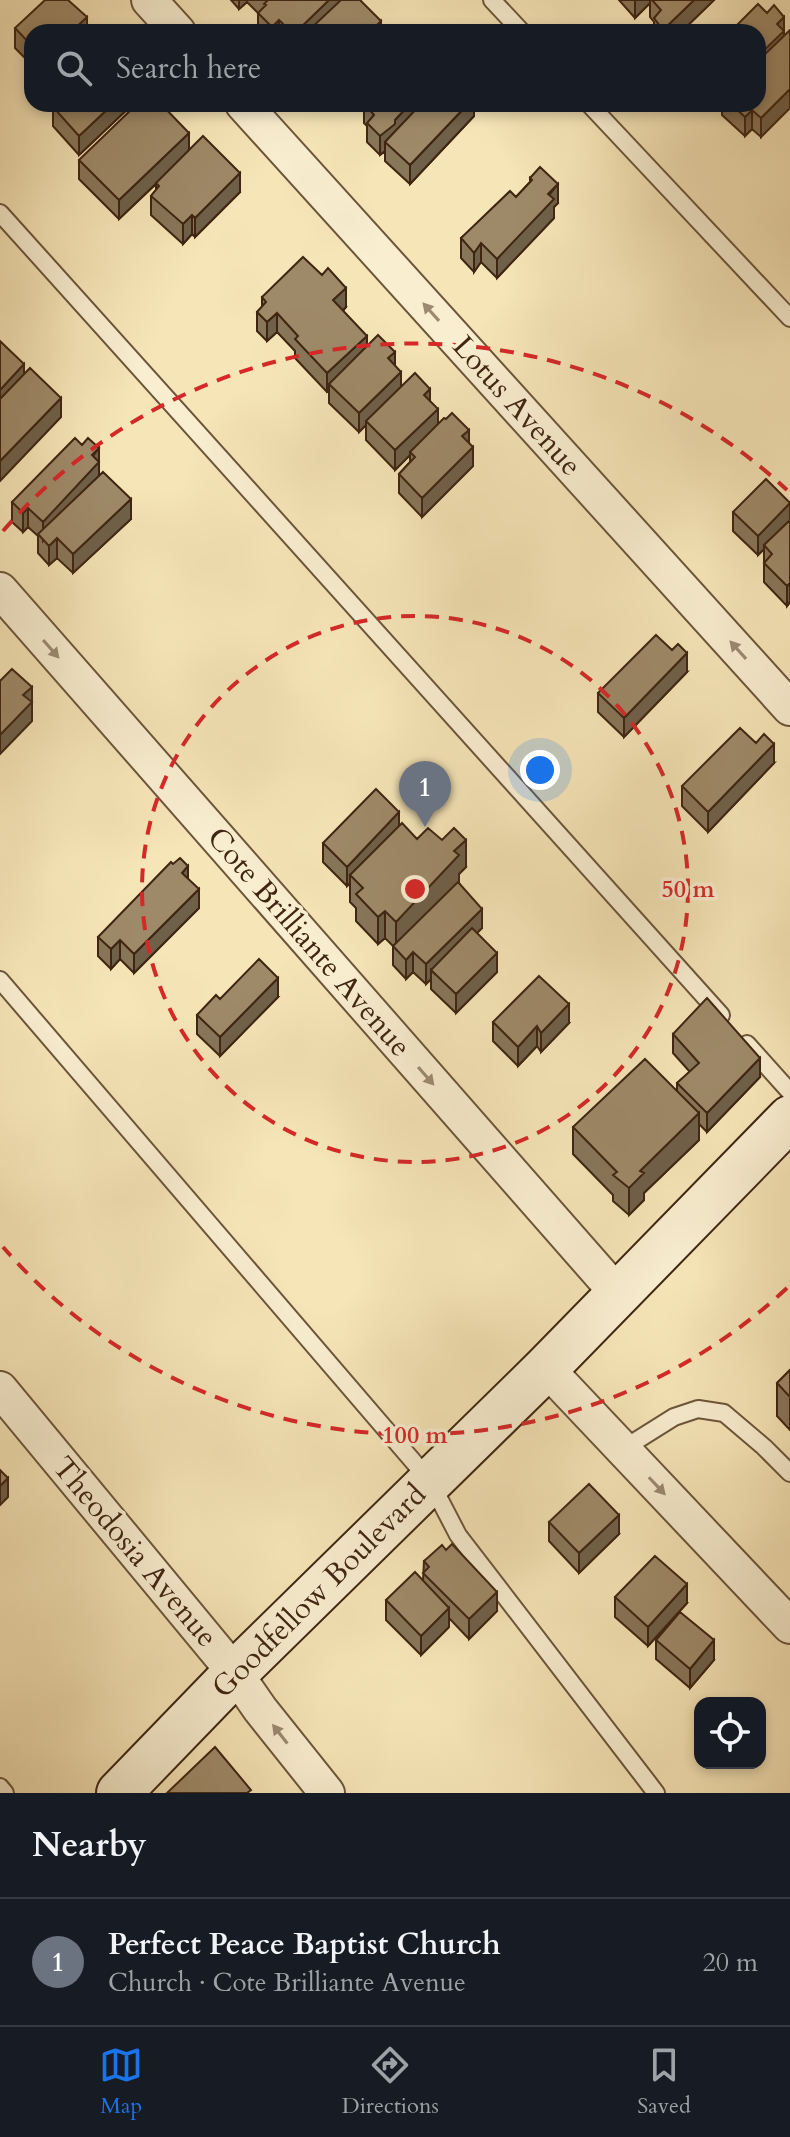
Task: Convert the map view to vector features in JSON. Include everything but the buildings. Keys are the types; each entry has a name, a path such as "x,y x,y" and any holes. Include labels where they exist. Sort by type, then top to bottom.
{"main road":[{"name":"Goodfellow Boulevard","path":"119,1793 235,1673 546,1368 790,1118"}],"street":[{"path":"149,0 171,24"},
{"name":"Lotus Avenue","path":"250,112 790,708"},
{"name":"Cote Brilliante Avenue","path":"0,590 618,1294"},
{"path":"546,1368 790,1626"},
{"name":"Theodosia Avenue","path":"0,1389 235,1673 327,1793"}],"lane":[{"path":"492,0 514,24"},
{"path":"597,112 790,318"},
{"path":"0,213 790,1092"},
{"path":"0,980 430,1481 458,1535 656,1793"},
{"path":"623,1449 674,1417 698,1409 724,1413 790,1473"},
{"path":"0,1787 5,1793"}],"place":[{"name":"Perfect Peace Baptist Church","path":"425,827"}]}
